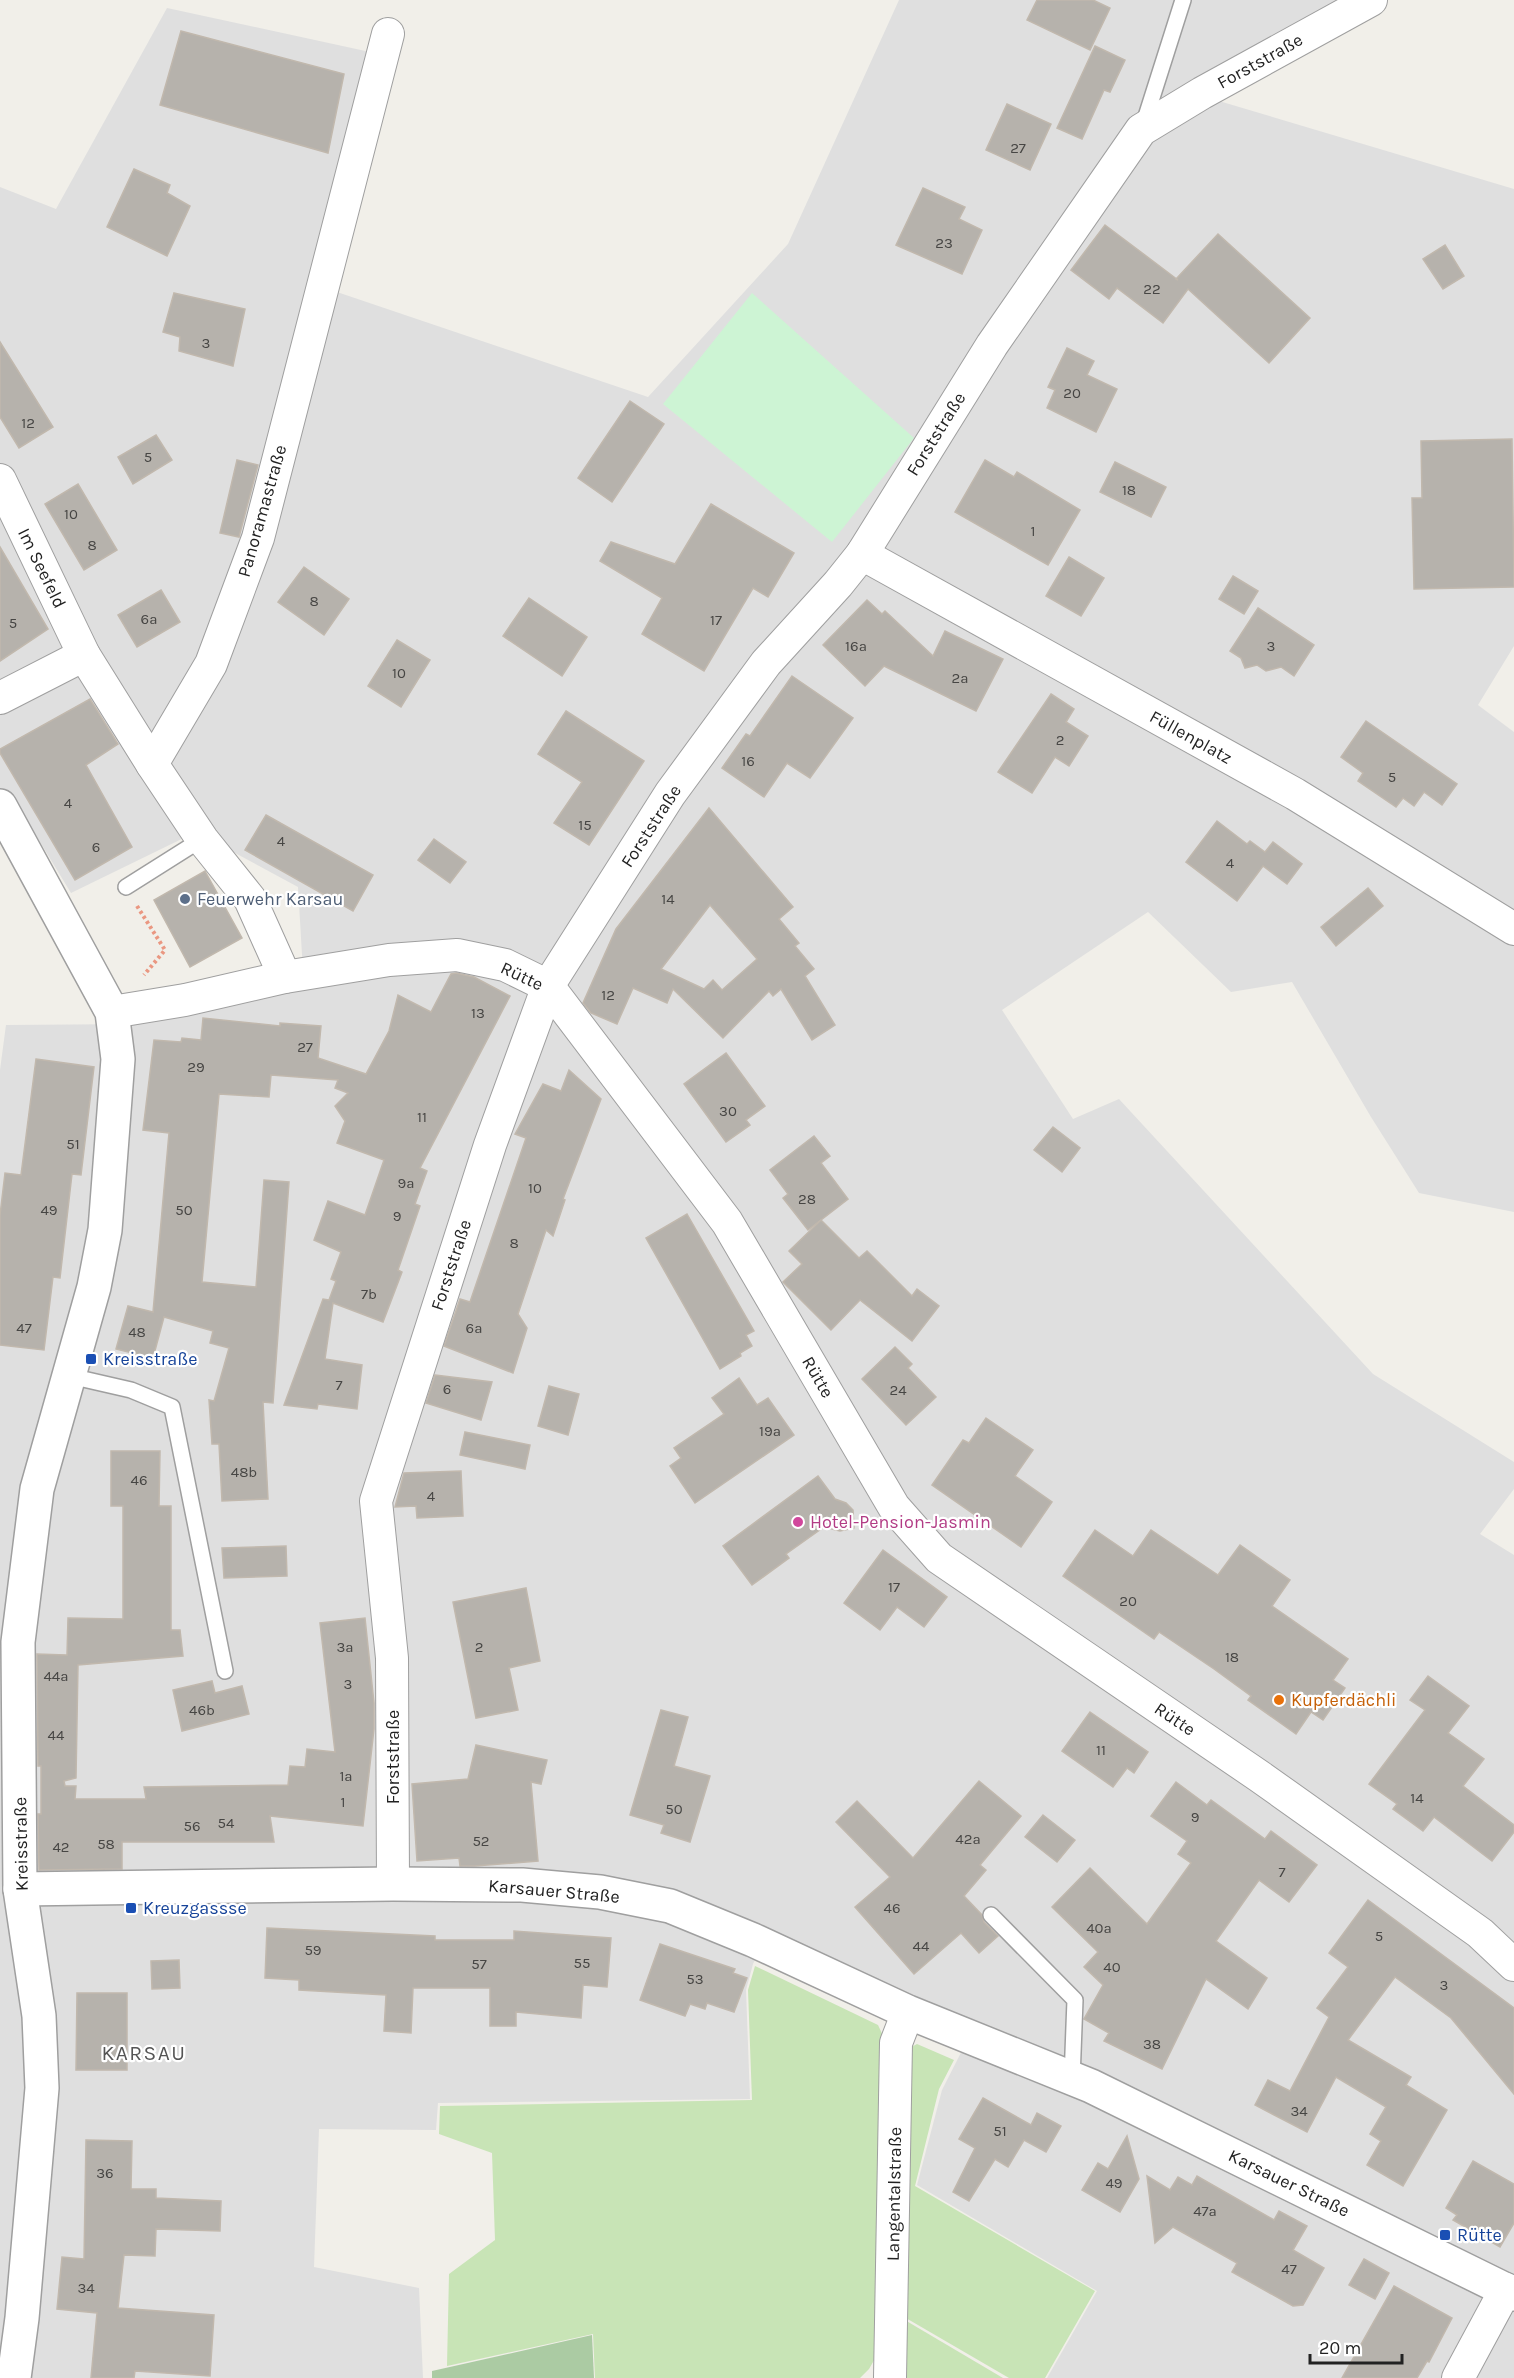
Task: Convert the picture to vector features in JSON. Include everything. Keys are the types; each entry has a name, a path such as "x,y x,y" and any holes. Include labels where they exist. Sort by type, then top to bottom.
{"street":[{"name":"Forststraße","path":"393,1884 392,1658 376,1501 490,1145 548,986 690,766 766,663 838,584 862,554 992,345 1141,130 1202,93 1371,0"},
{"name":"Panoramastraße","path":"152,764 211,664 258,538 388,34"},
{"name":"Im Seefeld","path":"0,480 84,655 152,764"},
{"name":"Füllenplatz","path":"862,554 1295,795 1514,930"},
{"path":"0,698 84,655"},
{"path":"152,764 202,839 250,898 285,977"},
{"name":"Kreisstraße","path":"0,806 112,1012 118,1059 105,1230 94,1287 37,1489 18,1642 10,1889 39,2016 42,2088 22,2318 14,2378"},
{"name":"Rütte","path":"112,1012 185,1000 285,977 388,960 457,955 505,964 548,986 727,1222 894,1507 939,1558 1259,1776 1480,1933 1514,1965"},
{"name":"Karsauer Straße","path":"10,1889 393,1884 522,1885 600,1892 670,1906 753,1940 908,2012 1072,2079 1510,2292 1458,2378"},
{"name":"Langentalstraße","path":"890,2378 897,2043 908,2012"}],"lane":[{"path":"1141,130 1183,0"},
{"path":"126,887 202,839"},
{"path":"70,1376 131,1390 172,1407 225,1671"},
{"path":"991,1915 1075,2000 1072,2079"}],"path":[{"path":"126,887 165,950 142,976"}],"shaded area":[{"path":"899,0 1365,0 1219,101 1514,189 1514,646 1478,705 1514,732 1514,1212 1419,1193 1371,1117 1292,982 1231,992 1148,912 1002,1010 1073,1119 1119,1099 1373,1374 1514,1462 1514,1489 1480,1534 1514,1555 1514,2378 1047,2378 1097,2291 917,2185 942,2090 975,2025 769,1931 753,1964 746,1990 750,2099 438,2103 436,2130 319,2129 314,2267 419,2288 423,2378 0,2378 0,1070 6,1025 138,1024 304,988 298,887 196,832 71,893 9,791 0,794 0,187 56,209 167,8 370,52 334,291 648,397 788,244"}],"green space":[{"path":"752,293 914,438 832,542 663,404"},
{"path":"755,1966 878,2025 885,2040 881,2348 869,2369 860,2378 595,2378 593,2334 447,2366 449,2274 495,2240 492,2153 439,2134 440,2106 752,2100 748,1990"},
{"path":"917,2044 954,2060 939,2089 915,2186 1095,2291 1045,2378 1009,2378 899,2314 906,2050"},
{"path":"898,2316 1003,2378 901,2378"},
{"path":"592,2335 594,2378 432,2378 432,2371"}],"building":[{"path":"1037,0 1093,0 1110,8 1090,50 1027,20"},
{"path":"181,31 344,74 328,153 160,105"},
{"path":"1095,46 1125,60 1110,92 1104,90 1082,139 1057,128"},
{"path":"1007,104 1051,124 1030,170 986,150"},
{"path":"134,169 170,185 167,193 190,206 167,256 107,227"},
{"path":"923,188 965,207 959,219 982,230 962,274 896,245"},
{"path":"1105,225 1176,279 1218,234 1310,318 1269,363 1188,289 1163,323 1117,288 1109,299 1071,270"},
{"path":"1445,245 1464,276 1443,289 1423,259"},
{"path":"174,293 245,309 233,366 179,351 180,337 163,332"},
{"path":"0,342 53,427 19,448 0,417"},
{"path":"1067,348 1094,361 1087,375 1117,389 1096,432 1047,408 1055,390 1048,387"},
{"path":"630,401 664,424 612,502 578,478"},
{"path":"156,435 172,460 133,484 118,457"},
{"path":"1512,439 1514,587 1414,589 1412,498 1422,498 1421,441"},
{"path":"237,460 258,465 239,537 220,533"},
{"path":"985,460 1014,477 1017,472 1080,510 1048,565 955,512"},
{"path":"1115,462 1166,487 1151,517 1100,492"},
{"path":"78,484 117,550 84,570 45,504"},
{"path":"711,504 794,553 768,597 753,588 704,671 642,634 662,598 600,561 611,542 675,564"},
{"path":"0,547 48,629 0,661"},
{"path":"1069,557 1104,578 1081,616 1046,596"},
{"path":"304,567 349,599 324,635 278,602"},
{"path":"1233,576 1258,591 1244,614 1219,599"},
{"path":"161,590 180,622 137,647 118,615"},
{"path":"529,598 587,637 562,676 503,636"},
{"path":"867,600 882,614 885,611 933,656 945,631 1003,659 976,711 884,666 865,686 823,645"},
{"path":"1258,608 1314,645 1294,676 1281,667 1266,671 1257,665 1245,668 1241,658 1230,651"},
{"path":"397,640 430,660 401,707 368,686"},
{"path":"792,676 853,718 810,778 787,763 764,797 722,768 746,734 750,736"},
{"path":"1051,694 1074,709 1066,722 1088,736 1069,766 1055,757 1032,793 998,772"},
{"path":"90,699 118,744 86,765 132,847 75,880 0,753 0,749"},
{"path":"566,711 644,761 589,845 554,823 582,782 538,754"},
{"path":"1366,721 1457,784 1442,805 1424,792 1414,806 1403,798 1396,807 1358,781 1363,773 1341,757"},
{"path":"709,808 793,907 779,919 799,943 795,946 814,969 805,976 835,1025 812,1040 781,989 773,996 769,991 723,1038 673,989 667,1003 633,988 617,1024 591,1013 583,1003 616,929","holes":["710,905 757,959 722,990 713,980 704,989 661,969"]},
{"path":"266,815 373,875 353,911 245,850"},
{"path":"1217,821 1247,844 1250,841 1265,852 1273,842 1302,864 1287,884 1263,866 1237,901 1186,862"},
{"path":"434,839 466,862 450,883 418,860"},
{"path":"205,871 242,938 190,967 154,900"},
{"path":"1368,888 1383,906 1336,946 1321,927"},
{"path":"451,974 474,977 510,996 420,1168 427,1171 415,1204 420,1206 398,1270 402,1272 383,1322 333,1303 325,1359 362,1365 357,1409 318,1404 317,1409 284,1405 323,1299 329,1300 336,1281 331,1279 341,1252 314,1240 328,1201 365,1215 384,1160 337,1143 345,1121 335,1106 348,1093 335,1088 338,1080 271,1075 269,1097 219,1094 202,1282 256,1287 264,1180 289,1182 273,1403 263,1402 268,1499 222,1501 219,1444 212,1444 209,1400 214,1401 229,1348 210,1343 213,1331 164,1317 153,1358 116,1349 128,1306 153,1312 169,1133 143,1130 154,1040 181,1042 182,1038 201,1040 203,1018 280,1026 280,1023 321,1026 318,1058 366,1074 389,1031 398,995 431,1012"},
{"path":"726,1053 765,1106 746,1120 750,1125 726,1142 684,1084"},
{"path":"36,1059 94,1067 81,1175 72,1174 60,1278 53,1277 44,1350 0,1345 0,1215 5,1173 21,1175"},
{"path":"569,1070 601,1099 563,1199 565,1200 553,1236 546,1230 518,1314 527,1328 513,1373 444,1346 460,1299 470,1302 526,1138 515,1134 543,1084 561,1091"},
{"path":"1053,1127 1080,1148 1062,1172 1034,1150"},
{"path":"814,1136 830,1156 821,1163 848,1199 808,1230 783,1198 788,1194 770,1170"},
{"path":"687,1214 754,1331 746,1335 752,1346 720,1369 646,1238"},
{"path":"821,1220 859,1258 867,1251 912,1296 917,1289 939,1306 912,1341 860,1300 831,1330 783,1282 802,1264 789,1251"},
{"path":"895,1347 912,1364 908,1368 936,1397 906,1425 862,1379"},
{"path":"435,1375 492,1382 481,1420 426,1403"},
{"path":"739,1378 757,1405 768,1398 794,1435 695,1503 670,1466 681,1458 674,1448 724,1414 712,1398"},
{"path":"549,1386 579,1394 568,1435 538,1426"},
{"path":"986,1418 1033,1450 1015,1476 1052,1502 1021,1547 932,1485 963,1440 969,1443"},
{"path":"465,1432 530,1445 525,1469 460,1455"},
{"path":"111,1451 160,1451 159,1506 171,1506 171,1630 180,1630 183,1656 78,1665 76,1778 64,1781 65,1786 76,1786 75,1799 146,1799 144,1787 288,1785 290,1766 305,1767 307,1749 335,1752 320,1623 365,1618 374,1703 374,1729 363,1826 270,1816 274,1842 122,1842 122,1869 39,1870 38,1814 41,1814 41,1766 38,1766 37,1654 67,1655 68,1618 123,1619 123,1506 111,1506"},
{"path":"461,1471 463,1516 417,1518 416,1506 395,1507 404,1473"},
{"path":"818,1476 835,1499 846,1503 853,1510 854,1528 840,1531 824,1527 786,1554 789,1558 752,1585 723,1546"},
{"path":"1095,1530 1133,1556 1151,1530 1218,1575 1240,1545 1290,1580 1272,1606 1348,1659 1333,1680 1345,1688 1323,1720 1311,1712 1296,1734 1248,1700 1251,1696 1214,1669 1159,1632 1154,1639 1063,1576"},
{"path":"286,1546 287,1576 224,1578 222,1548"},
{"path":"883,1550 947,1597 924,1627 897,1607 880,1630 844,1603"},
{"path":"526,1588 540,1661 509,1668 518,1710 476,1718 453,1602"},
{"path":"1428,1676 1469,1706 1448,1733 1484,1759 1463,1786 1514,1825 1514,1832 1492,1861 1434,1817 1423,1831 1393,1809 1397,1804 1369,1784 1425,1710 1410,1700"},
{"path":"212,1681 215,1693 242,1686 249,1714 182,1731 173,1690"},
{"path":"661,1710 688,1717 674,1766 710,1776 690,1842 661,1833 664,1825 630,1815"},
{"path":"1090,1712 1148,1752 1134,1773 1127,1768 1113,1787 1062,1751"},
{"path":"476,1745 547,1760 541,1784 531,1782 538,1861 460,1866 459,1858 417,1861 412,1784 468,1779"},
{"path":"979,1781 1021,1816 980,1865 986,1870 964,1896 998,1936 979,1953 961,1933 914,1974 855,1907 890,1877 836,1822 857,1801 913,1858"},
{"path":"1176,1782 1207,1805 1211,1800 1265,1839 1271,1831 1317,1865 1289,1902 1259,1880 1216,1941 1267,1978 1248,2009 1206,1979 1162,2069 1104,2041 1109,2033 1084,2019 1103,1985 1084,1967 1098,1952 1052,1907 1090,1868 1147,1924 1191,1863 1178,1854 1187,1841 1151,1816"},
{"path":"1043,1815 1075,1840 1057,1862 1025,1837"},
{"path":"1368,1900 1514,2008 1514,2094 1451,2018 1395,1977 1348,2040 1411,2077 1406,2085 1447,2110 1403,2186 1367,2165 1381,2141 1370,2134 1386,2107 1336,2077 1307,2132 1255,2105 1268,2080 1290,2091 1329,2017 1317,2008 1348,1967 1329,1953"},
{"path":"267,1928 435,1936 435,1940 514,1940 514,1931 611,1938 607,1987 583,1985 581,2018 516,2012 516,2026 490,2026 490,1988 413,1988 411,2033 384,2031 386,1995 299,1990 299,1980 265,1978"},
{"path":"660,1944 735,1969 733,1973 747,1978 734,2012 707,2003 705,2009 690,2004 685,2016 640,2000"},
{"path":"179,1960 180,1988 152,1989 151,1961"},
{"path":"77,1993 127,1993 127,2070 76,2070"},
{"path":"983,2098 1031,2125 1037,2113 1061,2126 1046,2152 1024,2140 1008,2167 995,2159 969,2201 953,2192 975,2148 959,2139"},
{"path":"1127,2136 1139,2179 1120,2212 1082,2190 1098,2163 1108,2169"},
{"path":"86,2140 132,2141 131,2189 156,2189 156,2198 221,2201 220,2231 156,2229 155,2256 124,2255 118,2308 214,2315 210,2376 135,2371 134,2378 91,2378 97,2313 57,2309 62,2257 84,2259"},
{"path":"1473,2161 1514,2184 1514,2223 1500,2247 1453,2220 1457,2215 1446,2208"},
{"path":"1147,2176 1170,2190 1178,2177 1192,2185 1197,2176 1274,2220 1279,2211 1307,2226 1293,2250 1324,2268 1303,2305 1293,2306 1232,2272 1237,2263 1173,2227 1155,2243"},
{"path":"1364,2259 1389,2273 1375,2299 1349,2285"},
{"path":"1394,2286 1452,2318 1429,2362 1427,2361 1417,2378 1342,2378"}],"place":[{"name":"Feuerwehr Karsau","path":"185,899"},
{"name":"Kreisstraße","path":"91,1359"},
{"name":"Hotel-Pension-Jasmin","path":"798,1522"},
{"name":"Kupferdächli","path":"1279,1700"},
{"name":"Kreuzgassse","path":"131,1908"},
{"name":"Rütte","path":"1445,2235"}],"district":[{"name":"KARSAU","path":"144,2053"}]}
